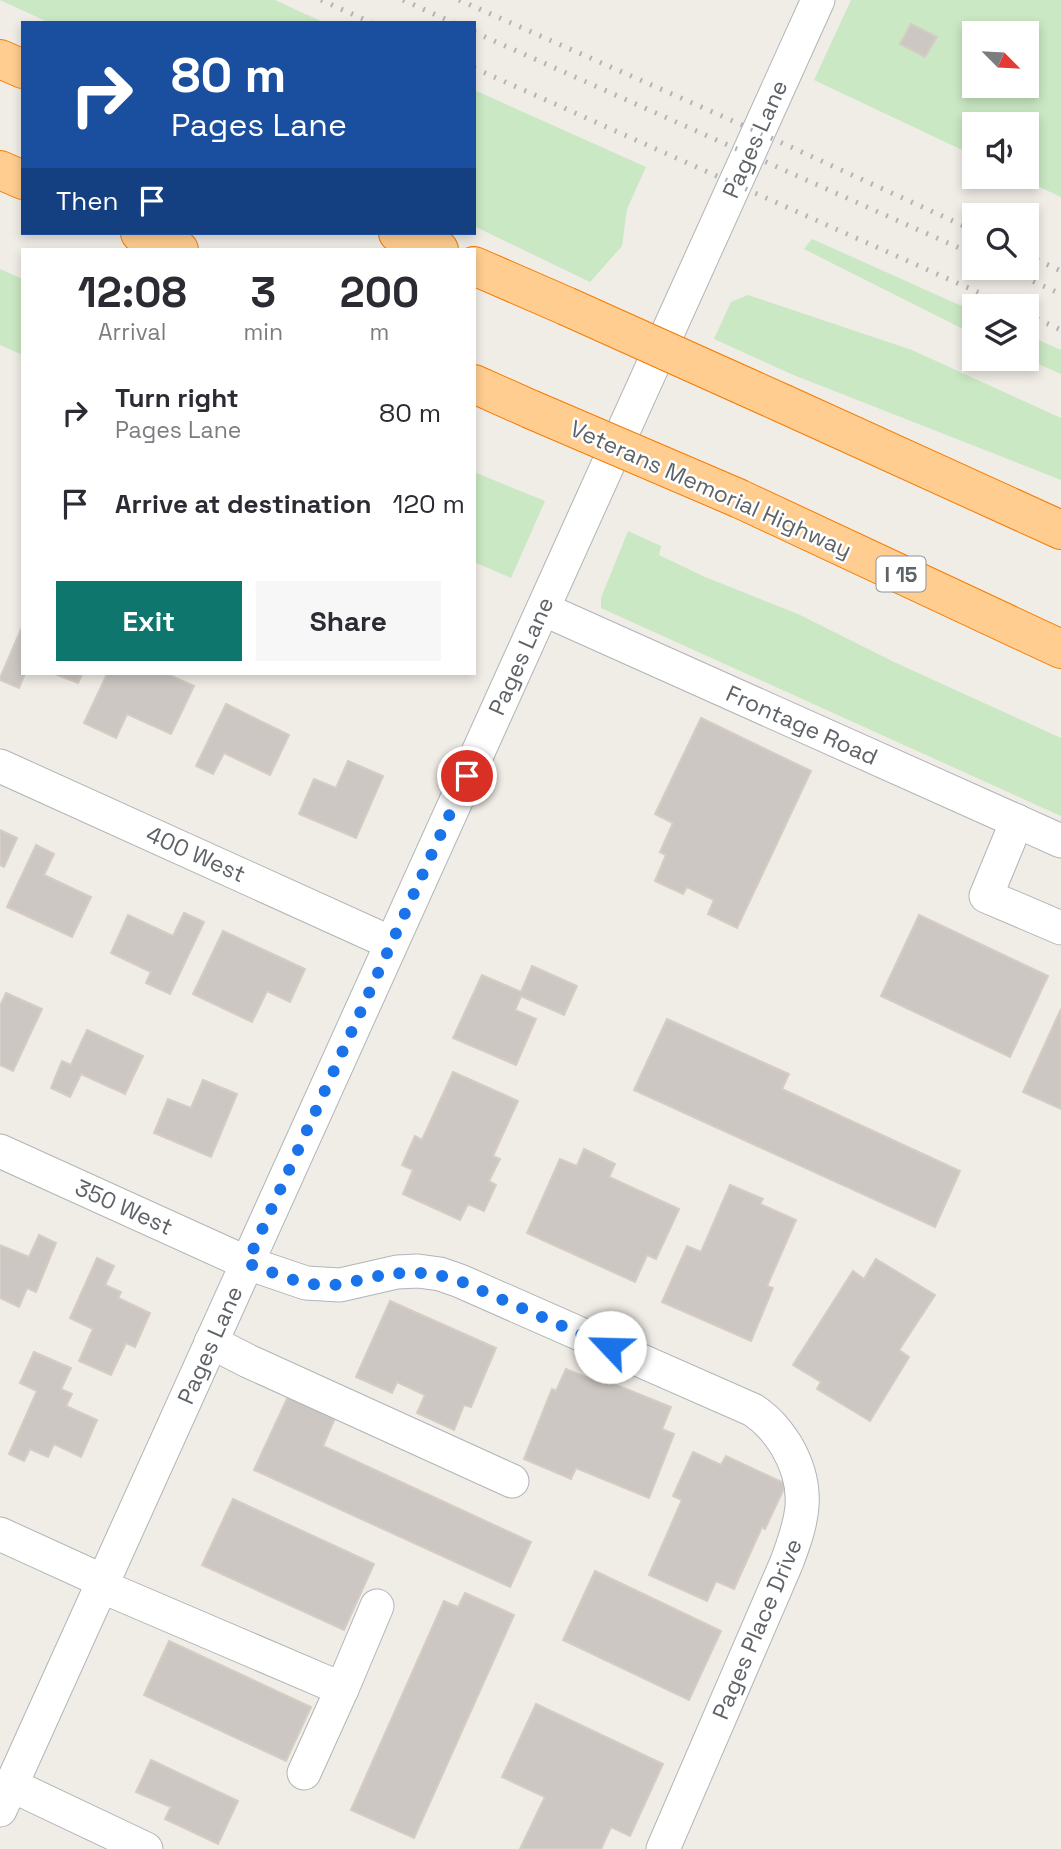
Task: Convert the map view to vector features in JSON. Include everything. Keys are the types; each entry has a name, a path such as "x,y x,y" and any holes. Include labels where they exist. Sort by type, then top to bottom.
{"highway":[{"path":"0,59 21,68"},
{"path":"0,170 21,179"},
{"path":"144,235 174,248"},
{"path":"403,235 434,248"},
{"path":"476,267 1061,530"},
{"name":"Veterans Memorial Highway","path":"476,385 740,499 1061,649"}],"street":[{"name":"Pages Lane","path":"6,1797 817,0"},
{"name":"Frontage Road","path":"543,609 1061,841"},
{"name":"400 West","path":"0,766 391,943"},
{"path":"1017,821 986,896 1061,928"},
{"name":"350 West","path":"0,1151 247,1263"},
{"name":"Pages Place Drive","path":"247,1263 323,1286 340,1285 397,1272 440,1274 753,1410 766,1418 776,1430 795,1461 802,1482 801,1521 786,1564 663,1849"},
{"path":"211,1342 512,1481"},
{"path":"0,1534 102,1583 342,1689"},
{"path":"304,1773 377,1606"},
{"path":"6,1797 146,1849"}],"green space":[{"path":"0,0 275,0 321,21 46,21"},
{"path":"851,0 1061,0 1061,197 1039,187 1039,112 962,112 962,150 814,80"},
{"path":"476,91 646,167 627,209 622,246 590,282 476,227"},
{"path":"812,239 962,306 962,328 804,249"},
{"path":"0,269 21,278 21,354 0,345"},
{"path":"748,295 912,350 1061,418 1061,480 791,374 714,339 731,302"},
{"path":"1039,340 1061,350 1061,374 1039,364"},
{"path":"476,473 545,501 511,578 476,563"},
{"path":"628,531 661,546 659,555 705,577 798,614 894,662 1061,738 1061,816 601,608 601,598"}],"building":[{"path":"911,24 937,37 925,57 900,44"},
{"path":"21,629 21,675 25,675 19,688 0,678"},
{"path":"58,675 82,675 78,683"},
{"path":"107,675 169,675 194,686 171,734 127,714 116,738 84,723"},
{"path":"226,704 289,735 270,775 224,753 213,774 196,766"},
{"path":"701,718 811,771 737,928 708,914 714,900 687,887 683,894 655,881 666,855 660,852 673,823 655,814"},
{"path":"348,761 383,776 356,838 299,814 314,779 336,788"},
{"path":"0,830 17,838 4,867 0,865"},
{"path":"36,845 54,854 44,875 91,897 72,937 7,907"},
{"path":"184,913 204,922 170,994 146,983 151,972 111,953 128,915 173,936"},
{"path":"919,915 1048,976 1010,1057 881,996"},
{"path":"223,931 305,969 290,1002 267,991 252,1022 193,994"},
{"path":"532,966 577,986 564,1015 521,996 515,1010 536,1019 516,1065 453,1038 482,975 521,992"},
{"path":"6,993 42,1009 13,1071 0,1065 0,1006"},
{"path":"1061,1009 1061,1109 1023,1092"},
{"path":"667,1019 789,1074 782,1089 960,1171 935,1227 634,1090"},
{"path":"87,1030 143,1056 125,1094 81,1074 70,1097 51,1088 62,1061 71,1065"},
{"path":"453,1072 518,1101 493,1156 500,1159 489,1181 496,1185 484,1211 468,1204 460,1220 403,1194 413,1170 402,1165 415,1136 422,1140"},
{"path":"203,1080 237,1094 211,1157 154,1133 168,1099 191,1108"},
{"path":"584,1149 615,1164 609,1177 679,1209 656,1259 647,1255 635,1282 527,1233 560,1159 577,1166"},
{"path":"730,1185 763,1199 760,1204 796,1220 767,1286 773,1288 751,1341 662,1302 687,1246 701,1252"},
{"path":"39,1235 56,1243 36,1292 27,1288 19,1307 0,1298 0,1245 29,1257"},
{"path":"97,1258 114,1266 105,1285 121,1292 118,1298 150,1313 135,1347 126,1343 111,1375 79,1361 93,1329 70,1318"},
{"path":"876,1259 935,1295 899,1350 909,1357 870,1421 817,1389 821,1382 793,1365 853,1271 864,1279"},
{"path":"390,1301 496,1348 471,1407 464,1405 454,1430 417,1413 425,1395 397,1382 392,1393 356,1377"},
{"path":"34,1352 71,1368 61,1389 72,1394 66,1406 97,1420 81,1457 54,1444 48,1457 30,1449 24,1461 9,1454 37,1391 20,1383"},
{"path":"593,1364 613,1372 609,1382 671,1407 662,1429 674,1434 649,1498 576,1468 571,1479 524,1459 552,1389 556,1391 566,1369 588,1378"},
{"path":"291,1390 338,1411 323,1446 531,1542 510,1587 254,1470"},
{"path":"693,1452 721,1465 726,1456 786,1484 765,1529 762,1527 734,1589 716,1581 707,1601 649,1575 682,1500 673,1496"},
{"path":"233,1499 374,1564 344,1630 202,1565"},
{"path":"595,1571 721,1631 689,1700 563,1640"},
{"path":"465,1593 514,1615 414,1838 351,1810 444,1601 458,1607"},
{"path":"169,1641 311,1707 286,1761 144,1695"},
{"path":"536,1704 663,1764 630,1836 611,1827 601,1849 520,1849 545,1797 502,1777"},
{"path":"151,1760 238,1801 218,1844 165,1819 171,1807 136,1792"}],"railway":[{"path":"321,0 368,21"},
{"path":"403,0 450,21"},
{"path":"459,0 962,225"},
{"path":"476,33 962,249"},
{"path":"476,69 982,294"},
{"path":"1039,261 1061,271"},
{"path":"1030,280 1061,294"},
{"path":"1039,320 1061,330"}],"route":[{"path":"467,776 247,1263 323,1286 340,1285 397,1272 440,1274 610,1347"}]}
